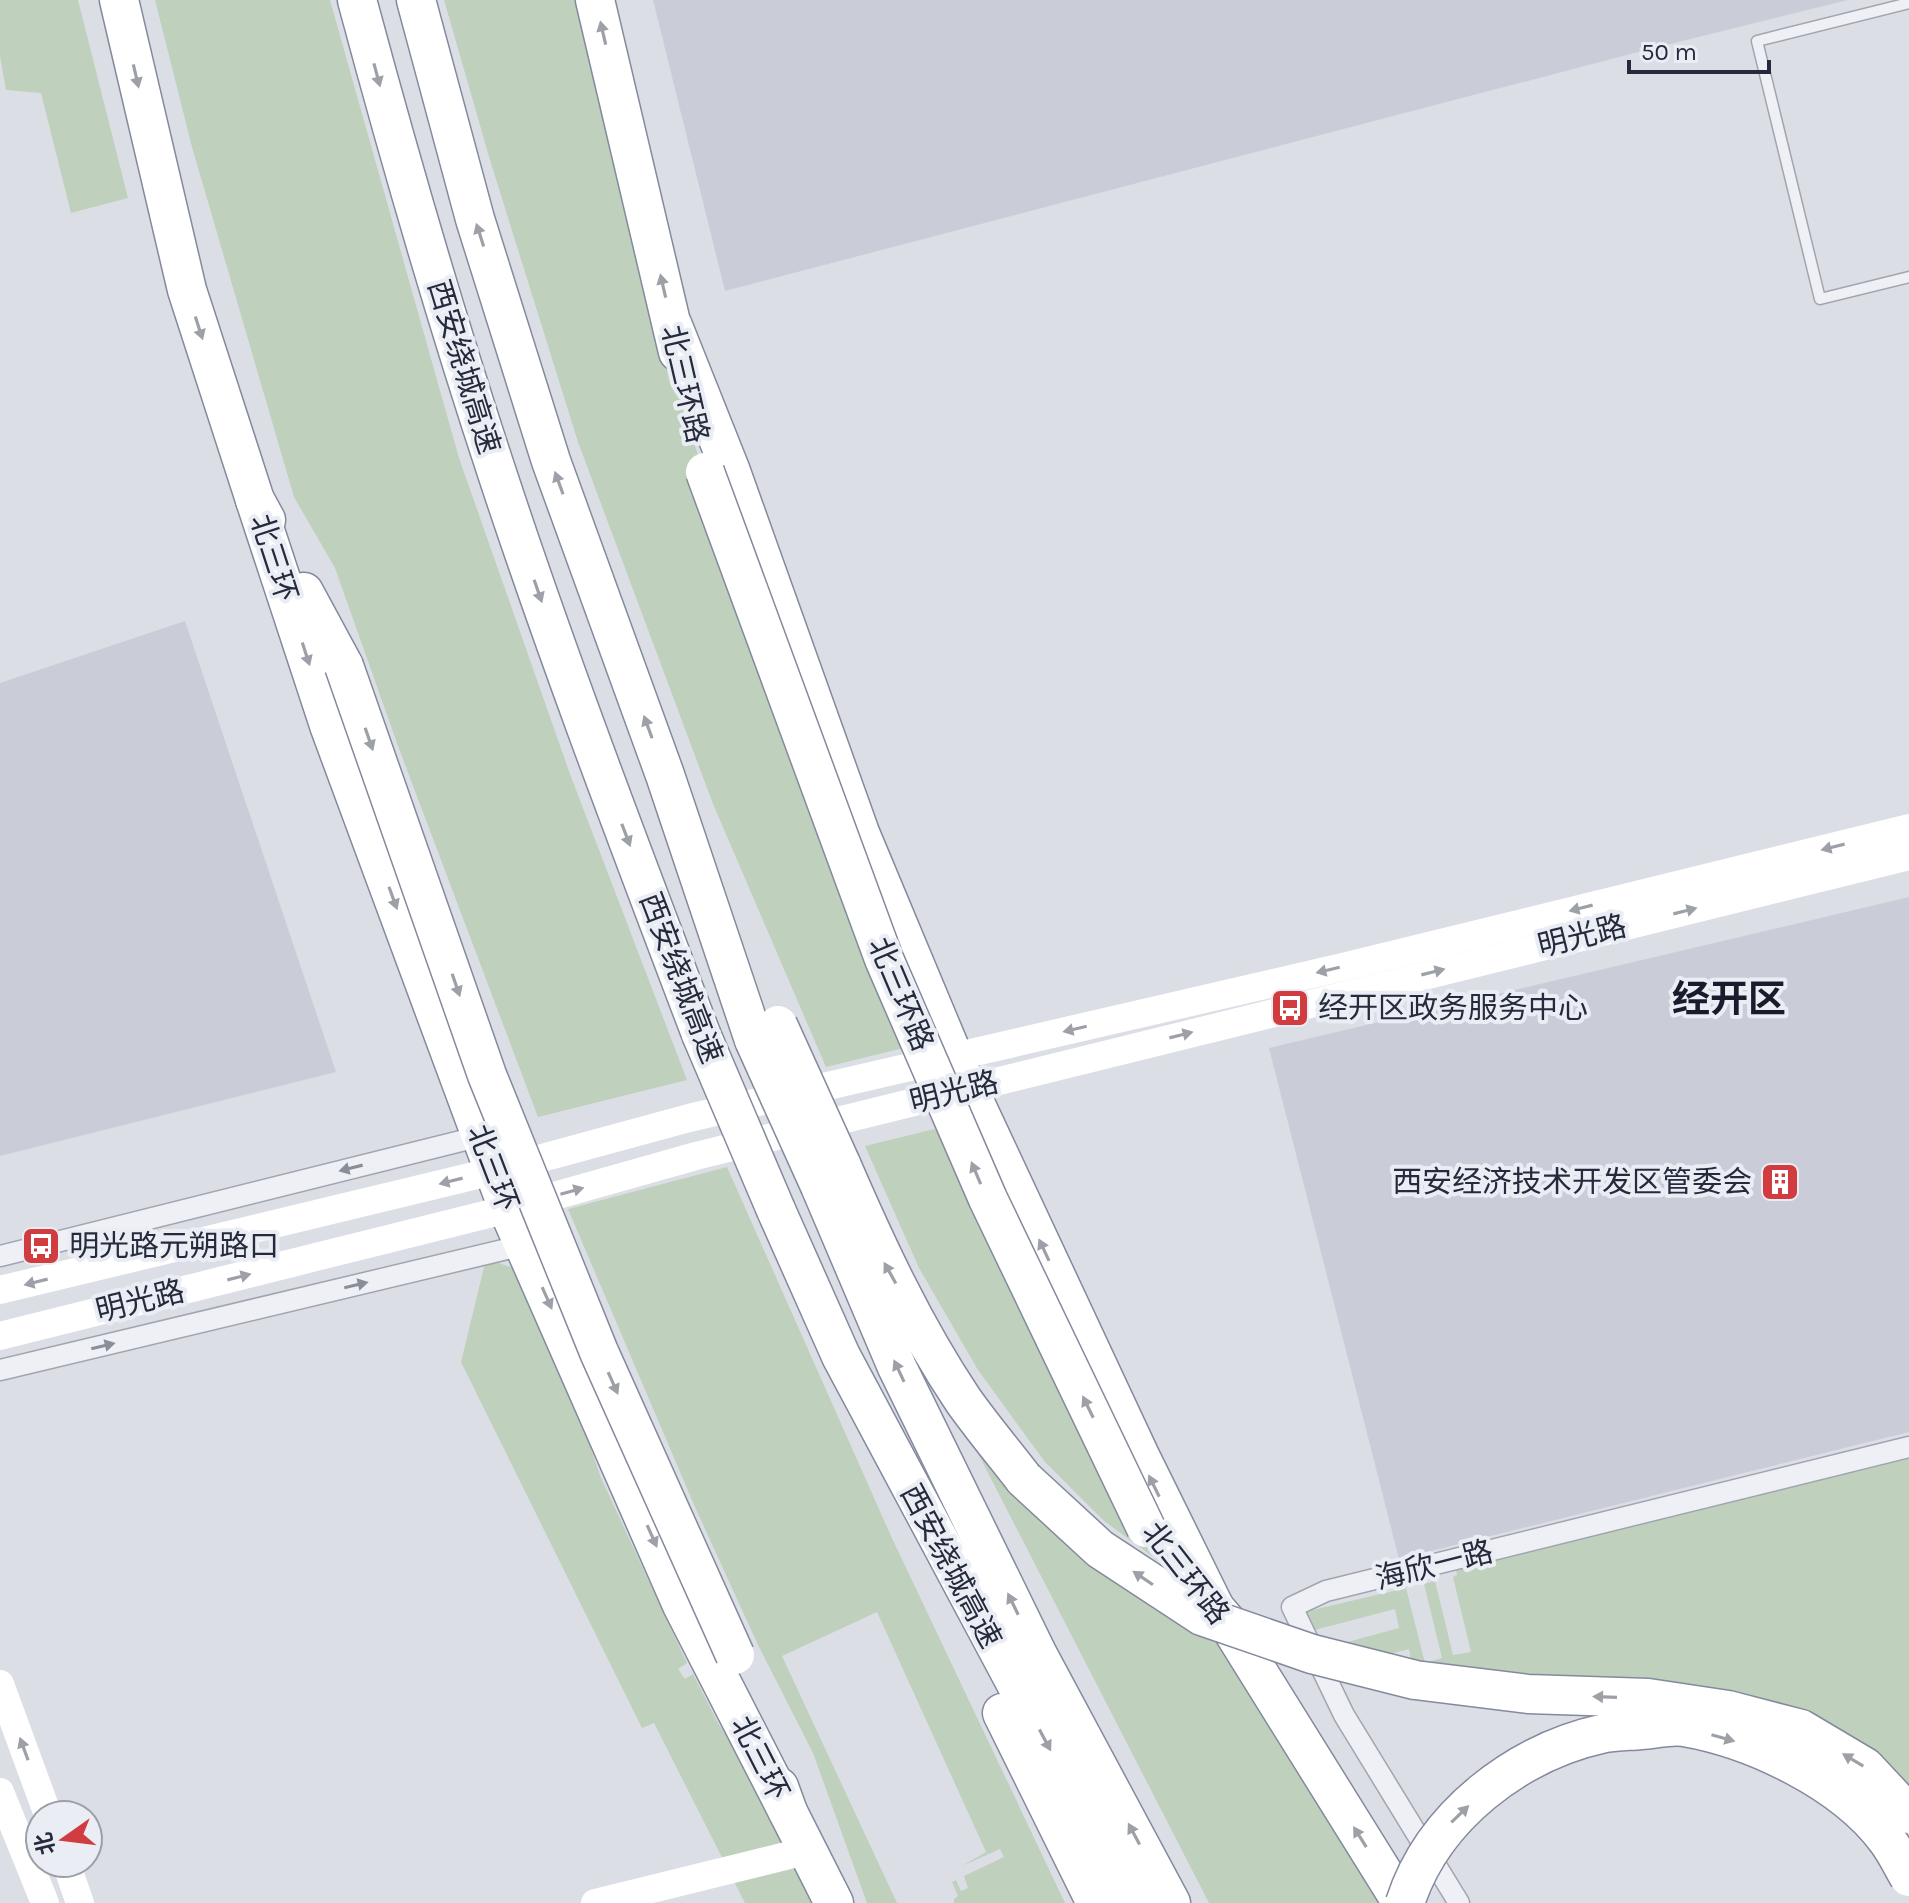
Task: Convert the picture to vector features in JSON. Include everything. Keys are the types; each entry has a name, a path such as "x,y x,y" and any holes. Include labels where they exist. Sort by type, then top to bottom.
{"highway":[{"path":"119,0 187,290 255,500 344,666 487,1075 599,1352 735,1655 788,1812 834,1903"},
{"name":"西安绕城高速","path":"357,0 410,196 498,476 600,767 701,1034 841,1356 1133,1903"},
{"name":"西安绕城高速","path":"416,0 475,219 551,461 665,775 766,1032 830,1175 897,1367 1038,1655 1171,1903"},
{"name":"北三环路","path":"595,0 705,472 884,959 988,1199 1146,1528 1227,1622 1403,1903"},
{"path":"673,326 730,469 860,833 962,1074 1140,1456 1214,1606"},
{"name":"北三环","path":"255,500 330,728 508,1209 682,1605 788,1812"},
{"path":"830,1175 879,1251 963,1400 1024,1479 1100,1549 1202,1616 1312,1654 1415,1680 1528,1694 1648,1698 1728,1710 1801,1729 1865,1767 1909,1814"},
{"path":"902,1474 993,1695 1096,1903"},
{"path":"1403,1903 1411,1884 1447,1826 1492,1783 1545,1754 1605,1733 1682,1727 1760,1749 1834,1788 1887,1839 1909,1877"}],"main road":[{"name":"明光路","path":"0,1336 508,1209 696,1156 962,1074 1343,967 1909,828"},
{"name":"明光路","path":"0,1290 494,1171 689,1118 962,1074 1909,856"},
{"path":"0,1684 42,1799"},
{"path":"0,1792 45,1903"},
{"path":"595,1903 806,1851"},
{"path":"72,1879 80,1903"}],"street":[{"path":"0,1256 481,1136"},
{"path":"0,1370 524,1245"},
{"name":"海欣一路","path":"1459,1903 1344,1715 1292,1607 1326,1591 1909,1447"}],"lane":[{"path":"1909,3 1757,41 1820,299 1909,277"}],"shaded area":[{"path":"653,0 1848,0 725,291"},
{"path":"185,621 336,1072 0,1156 0,683"},
{"path":"1909,897 1909,1432 1399,1559 1269,1048"}],"green space":[{"path":"0,0 78,0 128,198 71,213 41,93 6,90 0,56"},
{"path":"155,0 330,0 459,458 570,774 687,1080 538,1117 398,746 335,568 294,497 192,147"},
{"path":"444,0 587,0 694,443 749,606 920,1044 826,1067 713,804 578,442"},
{"path":"951,1125 1141,1529 1166,1566 1104,1521 1045,1462 978,1370 919,1268 865,1146"},
{"path":"727,1167 891,1536 1065,1903 954,1903 958,1896 952,1882 956,1880 961,1891 968,1888 964,1876 1004,1857 1000,1849 962,1866 986,1852 877,1612 782,1656 897,1903 867,1903 813,1753 758,1645 695,1507 568,1209"},
{"path":"486,1259 511,1267 522,1280 579,1414 601,1478 687,1663 678,1669 685,1679 693,1674 718,1723 798,1846 826,1903 745,1903 654,1723 642,1728 461,1362"},
{"path":"948,1395 1234,1640 1386,1903 1209,1903"},
{"path":"1909,1452 1909,1809 1885,1784 1412,1666 1409,1649 1375,1658 1318,1650 1399,1628 1395,1609 1307,1632 1300,1613 1406,1588 1425,1663 1442,1658 1424,1584 1435,1581 1453,1655 1471,1652 1453,1577 1457,1575 1456,1570"}],"place":[{"name":"经开区政务服务中心","path":"1290,1008"},
{"name":"西安经济技术开发区管委会","path":"1780,1182"},
{"name":"明光路元朔路口","path":"41,1246"}],"district":[{"name":"经开区","path":"1729,999"}]}
